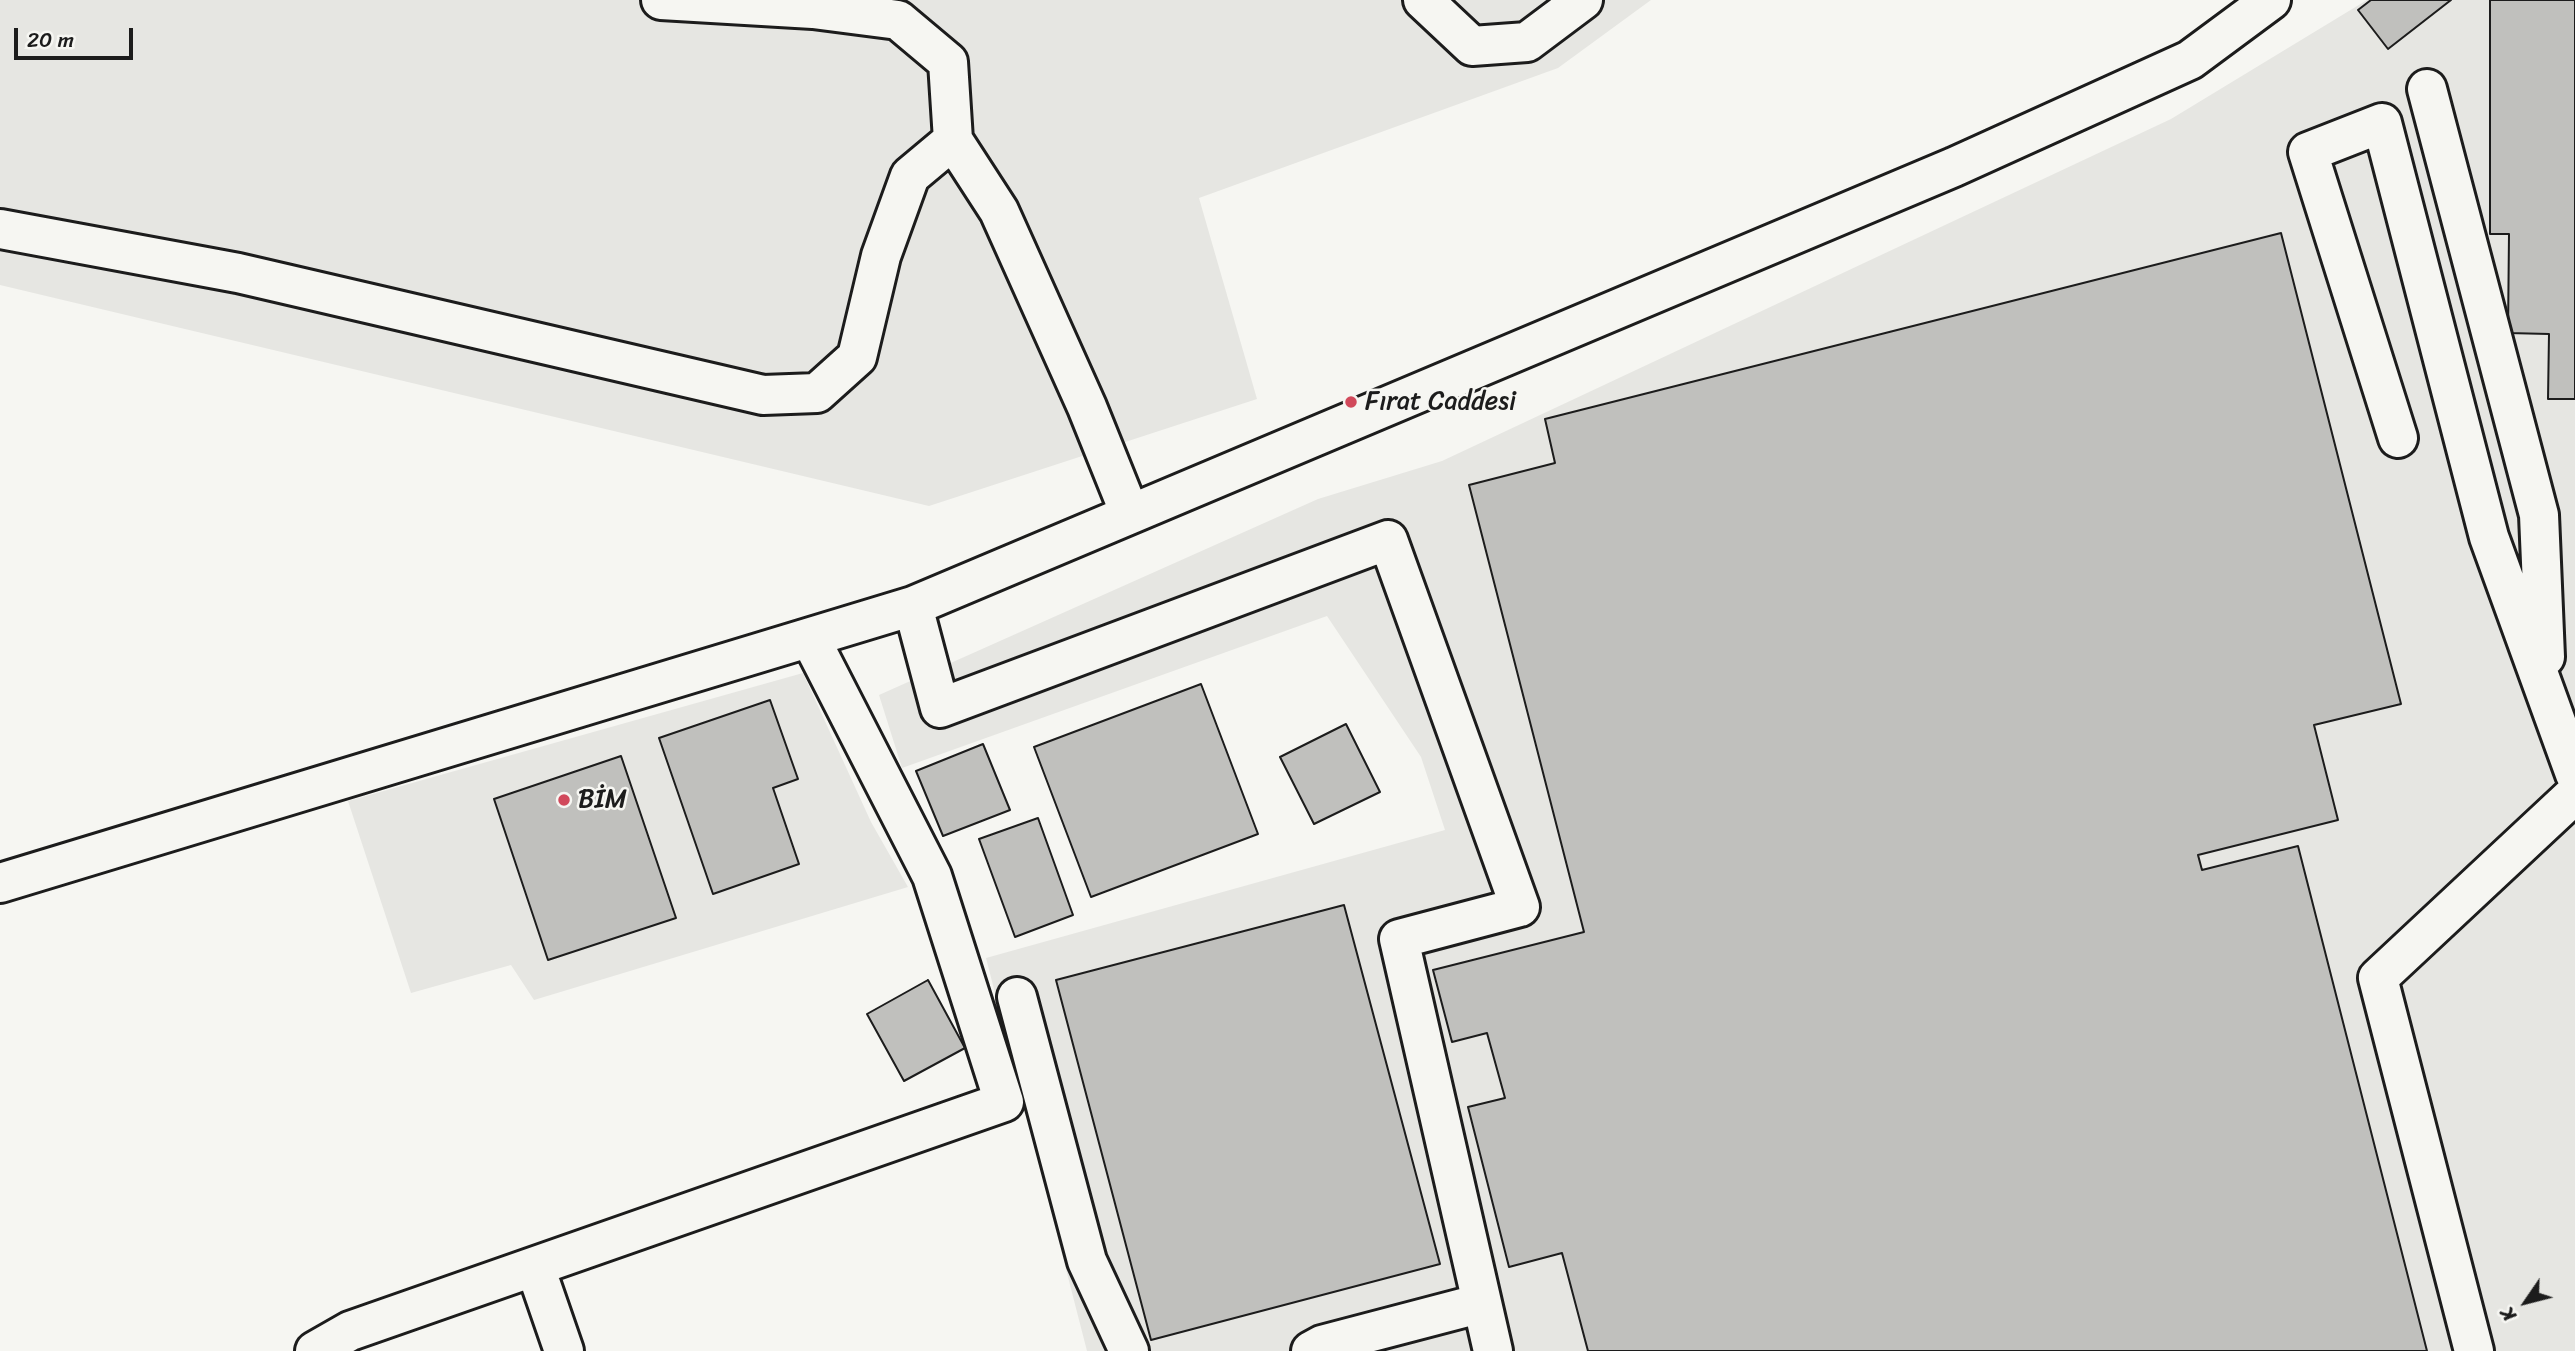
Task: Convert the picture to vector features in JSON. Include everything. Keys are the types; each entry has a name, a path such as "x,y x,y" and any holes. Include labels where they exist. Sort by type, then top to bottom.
{"street":[{"path":"661,0 813,9 898,20 948,62 954,140 999,211 1087,407 1130,514"},
{"path":"1423,0 1472,46 1527,42 1583,0"},
{"path":"0,883 913,606 1954,167 2190,60 2271,0"},
{"path":"2427,89 2539,515 2546,694"},
{"path":"2398,438 2308,152 2382,123 2489,537 2575,774"},
{"path":"0,229 238,274 763,395 817,393 857,358 881,256 910,176 954,140"},
{"path":"913,606 940,708 1388,540 1520,907 1399,939 1493,1351"},
{"path":"315,1351 350,1331 1004,1102 932,876 810,638"},
{"path":"2474,1351 2378,978 2575,794"},
{"path":"1017,996 1087,1261 1129,1351"},
{"path":"535,1267 564,1351"},
{"path":"1311,1351 1322,1345 1482,1303"}],"shaded area":[{"path":"0,0 1651,0 1558,68 1199,198 1257,399 929,506 0,285"},
{"path":"2367,0 2575,0 2575,1351 1087,1351 986,958 1445,830 1421,757 1327,616 902,768 879,695 1318,499 1442,461 2171,119"},
{"path":"803,673 871,822 908,887 534,1000 511,965 411,993 348,801"}],"building":[{"path":"2371,0 2451,0 2388,49 2358,10"},
{"path":"2490,0 2575,0 2575,399 2548,399 2549,334 2508,333 2509,234 2490,234"},
{"path":"2281,233 2401,704 2314,725 2338,820 2198,855 2202,870 2298,846 2427,1351 1588,1351 1562,1253 1509,1267 1468,1107 1505,1098 1487,1033 1452,1042 1433,970 1584,932 1469,485 1555,463 1545,419"},
{"path":"1201,684 1258,834 1091,897 1034,747"},
{"path":"770,700 798,779 773,788 799,864 713,894 659,738"},
{"path":"1346,724 1380,792 1314,824 1280,757"},
{"path":"983,744 1010,810 943,836 916,771"},
{"path":"621,756 676,918 548,960 494,799"},
{"path":"1038,818 1073,915 1015,937 979,839"},
{"path":"1344,905 1440,1264 1151,1340 1056,980"},
{"path":"928,980 965,1048 904,1081 867,1014"}],"place":[{"name":"Fırat Caddesi","path":"1351,402"},
{"name":"BİM","path":"564,800"}]}
